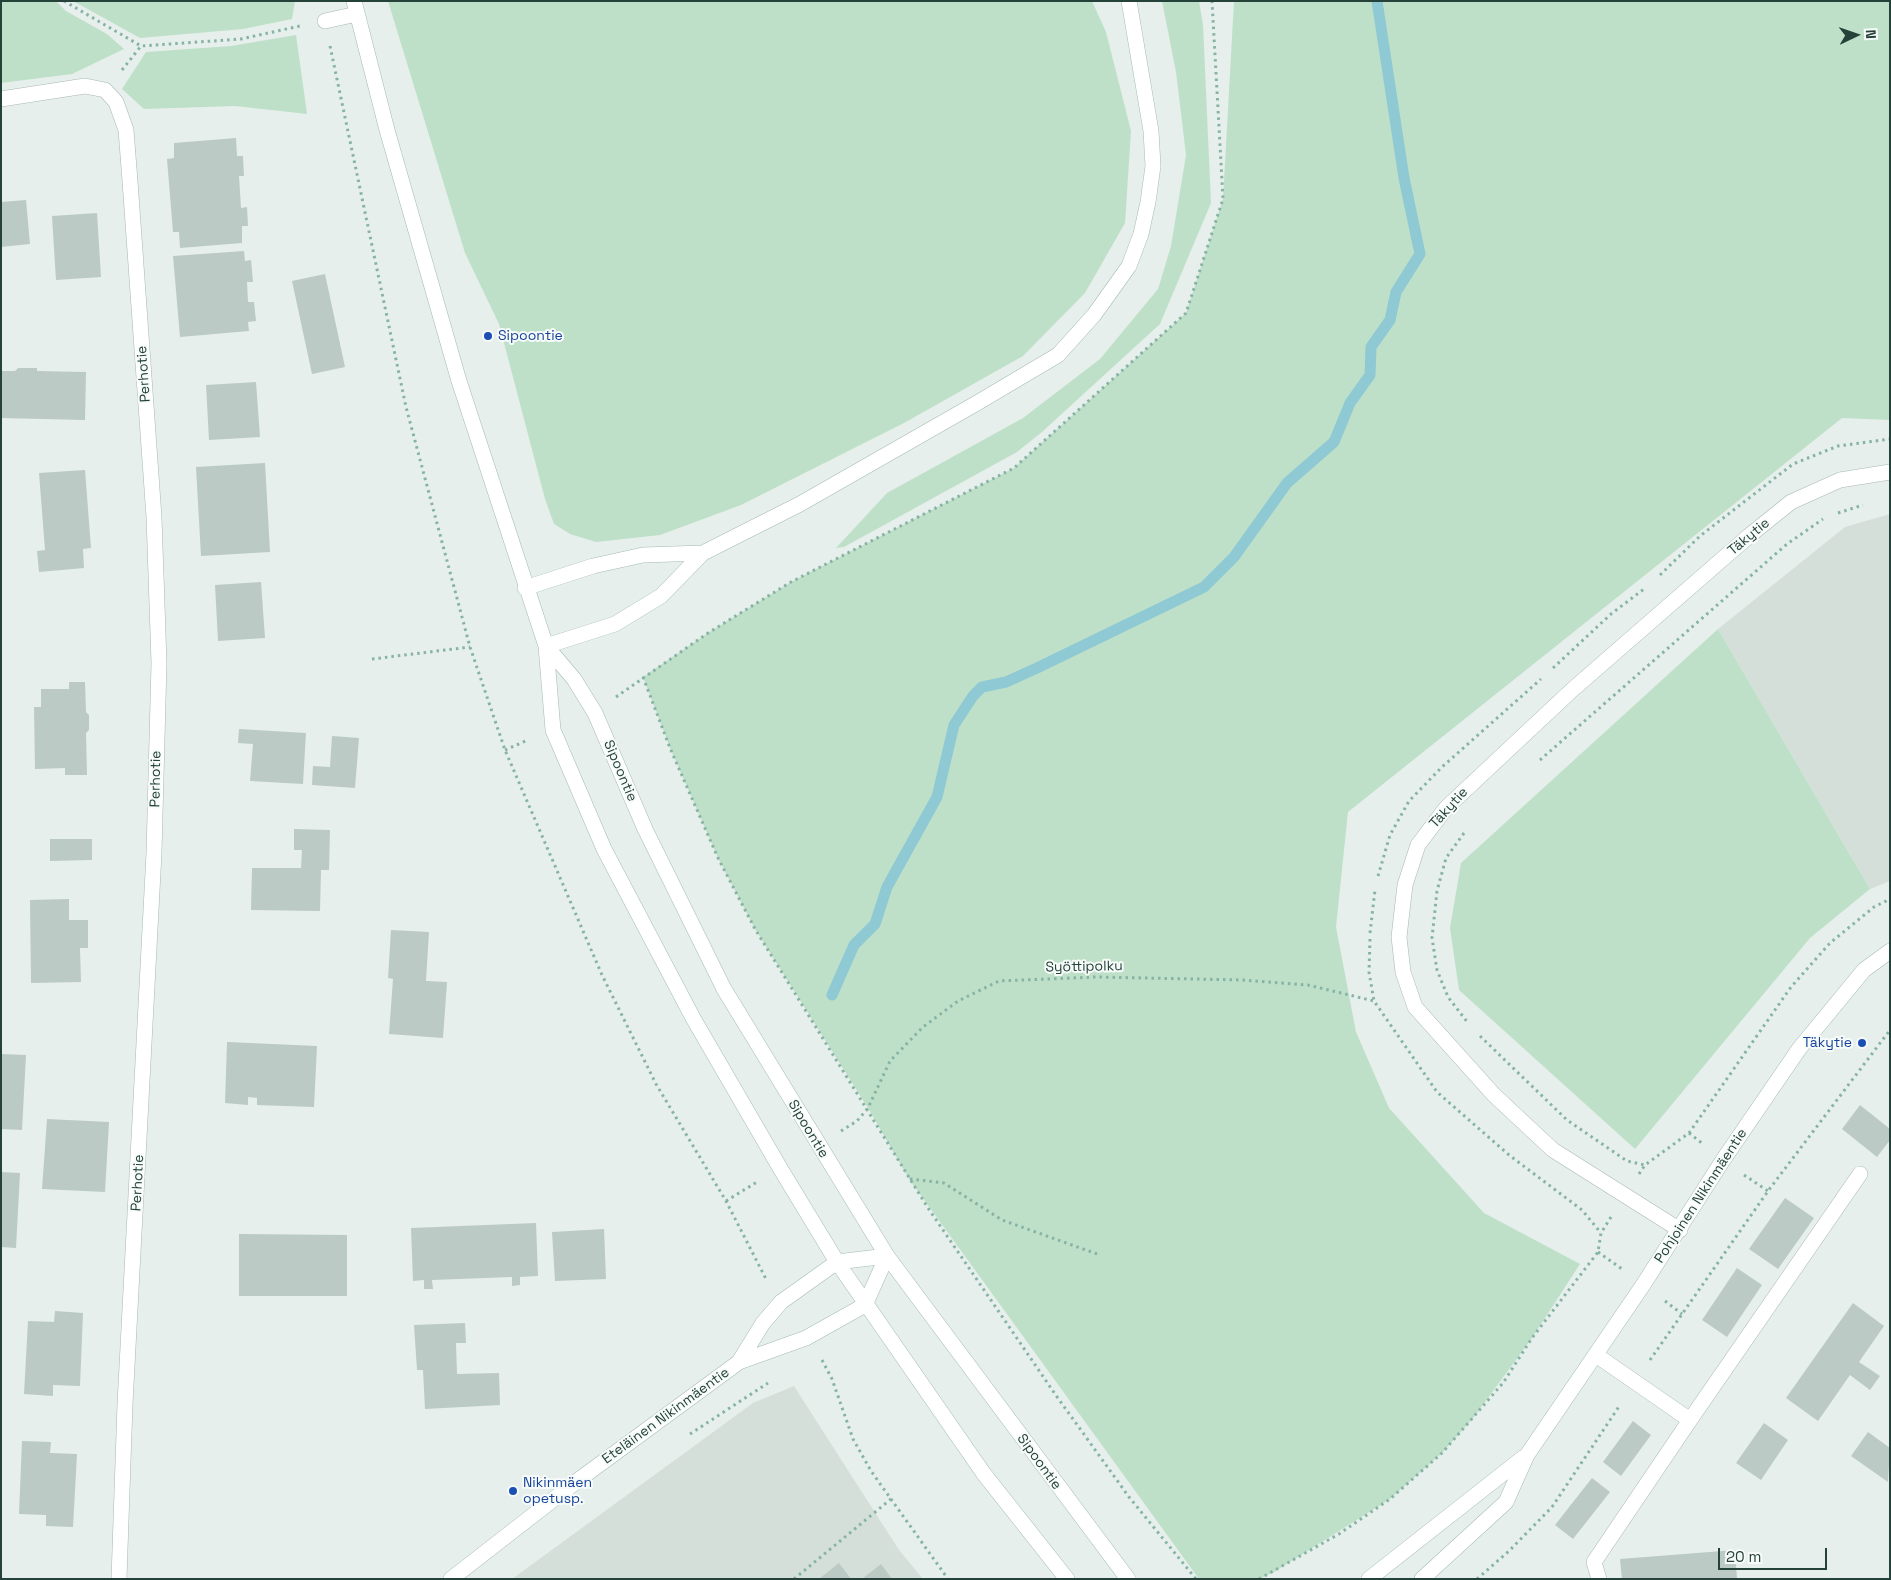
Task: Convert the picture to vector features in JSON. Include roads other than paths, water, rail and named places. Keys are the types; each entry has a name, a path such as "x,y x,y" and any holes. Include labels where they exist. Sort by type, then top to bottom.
{"street":[{"path":"546,646 615,624 661,596 703,553 800,504 977,403 1058,354 1094,315 1129,266 1141,234 1153,166 1151,131 1129,1"},
{"path":"325,21 356,8"},
{"name":"Sipoontie","path":"356,8 387,130 459,381 525,588 546,646 553,730 604,849 693,1018 780,1168 865,1305 984,1474 1066,1579"},
{"name":"Perhotie","path":"1,99 84,86 105,90 116,102 126,130 154,517 159,662 154,854 125,1404 119,1579"},
{"name":"Täkytie","path":"1680,1230 1553,1150 1494,1095 1415,1007 1403,972 1399,938 1405,885 1418,845 1446,808 1565,696 1791,502 1840,480 1890,472"},
{"path":"525,588 593,566 643,555 703,553"},
{"name":"Sipoontie","path":"546,646 574,679 595,713 644,829 724,989 887,1256 1128,1579"},
{"name":"Pohjoinen Nikinmäentie","path":"1422,1579 1506,1502 1527,1455 1680,1230 1723,1160 1799,1049 1864,970 1890,951"},
{"path":"1599,1579 1594,1562 1860,1174"},
{"path":"865,1305 887,1256"},
{"name":"Eteläinen Nikinmäentie","path":"738,1362 763,1323 781,1302 838,1262 887,1256"},
{"name":"Eteläinen Nikinmäentie","path":"451,1579 577,1481 738,1362 806,1338 865,1305"},
{"path":"1596,1355 1690,1420"},
{"name":"Pohjoinen Nikinmäentie","path":"1369,1579 1527,1455"}],"waterway":[{"path":"832,995 854,945 875,924 887,887 937,797 954,725 973,696 982,687 1006,682 1204,587 1234,557 1287,483 1334,442 1350,403 1370,375 1371,347 1390,320 1396,292 1420,254 1404,178 1377,1"}],"place":[{"name":"Sipoontie","path":"488,336"},
{"name":"Täkytie","path":"1862,1043"},
{"name":"Nikinmäen opetusp.","path":"513,1491"}]}
